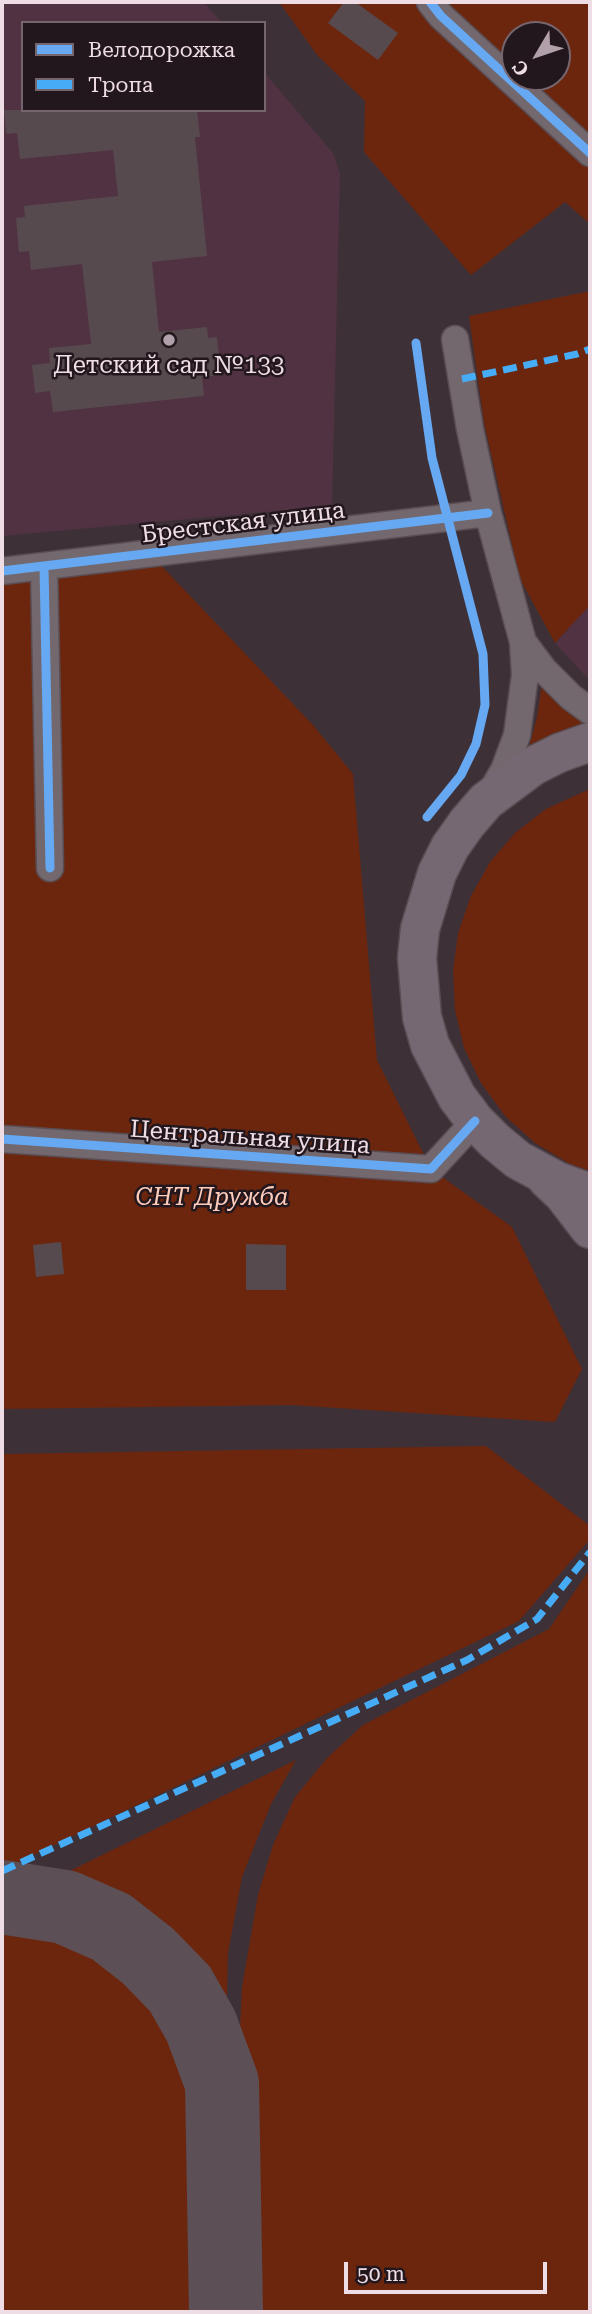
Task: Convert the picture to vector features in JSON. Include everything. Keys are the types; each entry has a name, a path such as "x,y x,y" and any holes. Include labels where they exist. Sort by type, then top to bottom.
{"main road":[{"path":"590,742 559,752 533,766 486,801 467,823 437,873 422,920 417,958 419,997 430,1045 457,1097 475,1121 518,1160 543,1175 590,1193"},
{"path":"543,1175 563,1194 590,1229"}],"street":[{"path":"430,2 441,16 590,153"},
{"path":"456,339 470,429 488,513 523,642 525,675 517,735 504,770 486,801"},
{"name":"Брестская улица","path":"2,571 488,513"},
{"path":"44,567 50,868"},
{"path":"523,642 544,670 590,711"},
{"name":"Центральная улица","path":"2,1139 431,1169 475,1121"}],"shaded area":[{"name":"Детский сад №133","path":"2,2 204,2 220,21 21,21 21,112 266,112 266,74 333,153 340,174 332,506 2,536"},
{"path":"590,605 590,681 555,643"}],"green space":[{"path":"279,2 590,2 590,224 565,202 471,275 364,152 365,101 317,55"},
{"path":"590,291 590,605 555,643 520,579 484,423 469,316"},
{"name":"СНТ Дружба","path":"153,557 313,725 353,774 377,1060 431,1169 512,1227 582,1369 555,1422 291,1405 2,1409 2,566"},
{"path":"542,684 563,707 588,724 558,733 529,747 537,717"},
{"path":"590,789 590,1171 570,1164 535,1143 505,1116 481,1083 464,1048 455,1010 453,971 458,933 471,896 490,862 515,833 546,809"},
{"path":"486,1446 590,1526 590,1539 519,1621 2,1870 2,1454"},
{"path":"590,1569 590,2312 245,2312 237,2090 242,1987 258,1895 273,1845 295,1797 327,1758 363,1725 549,1629"},
{"path":"296,1760 271,1804 242,1877 228,1953 226,2036 196,1980 156,1935 106,1901 41,1885"},
{"path":"29,1910 78,1922 119,1943 154,1973 181,2009 198,2049 202,2088 206,2312 2,2312 2,1915"}],"building":[{"path":"344,2 355,2 398,33 378,60 328,23"},
{"path":"4,110 197,112 200,137 195,137 207,256 152,262 159,332 207,327 208,338 217,337 221,375 202,377 204,396 53,412 50,391 35,393 32,365 50,363 49,348 91,344 82,264 31,270 29,251 19,252 16,218 25,217 24,206 118,196 113,150 20,159 17,133 6,134"},
{"path":"61,1242 64,1274 36,1277 33,1245"},
{"path":"246,1244 286,1245 286,1290 246,1290"}],"taxiway":[{"path":"2,1897 65,1907 111,1927 148,1956 180,1989 201,2026 222,2083 226,2312"}],"marked path":[{"path":"462,379 590,349"},
{"path":"2,1871 467,1660 537,1619 590,1552"}],"cycle path":[{"path":"430,2 441,16 590,153"},
{"path":"416,343 432,458 483,654 485,705 476,744 461,775 427,817"},
{"path":"2,571 488,513"},
{"path":"44,567 50,868"},
{"path":"2,1139 431,1169 475,1121"}],"place":[{"name":"Детский сад №133","path":"169,340"}]}
